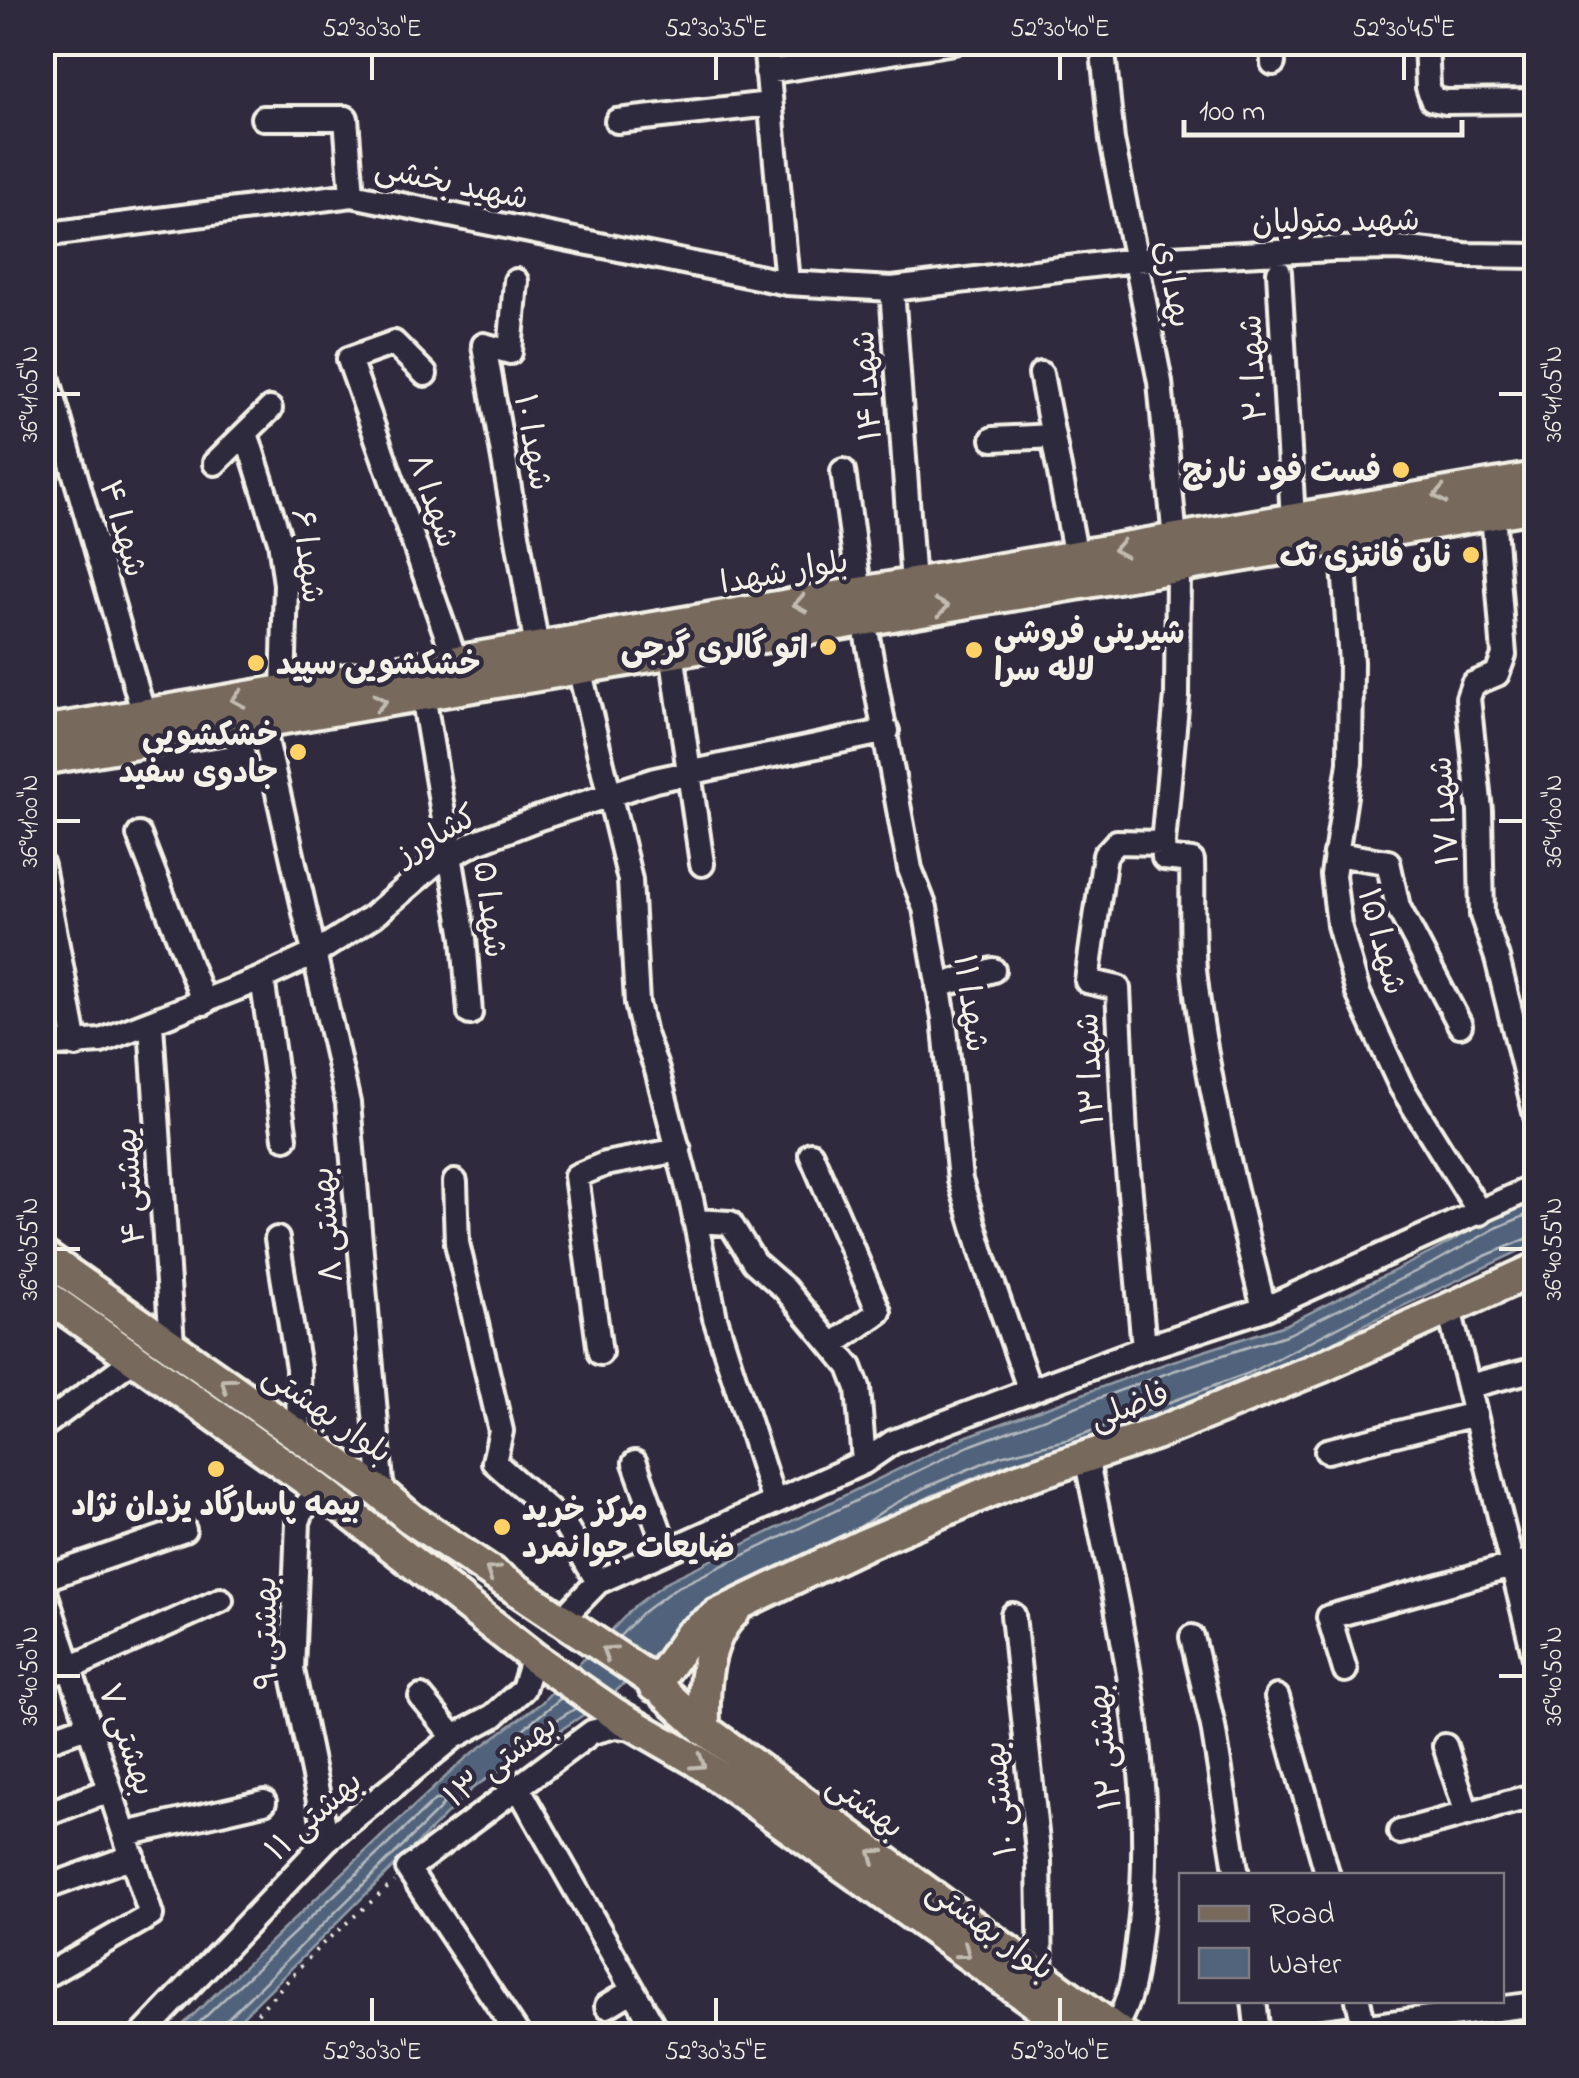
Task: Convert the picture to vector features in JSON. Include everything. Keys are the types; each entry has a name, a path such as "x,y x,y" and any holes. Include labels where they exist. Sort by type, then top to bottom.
{"main road":[{"name":"بلوار شهدا","path":"42,732 537,648 862,607 1177,553 1293,520 1536,503"},
{"name":"بلوار شهدا","path":"42,759 672,652 862,607 913,584 1076,557 1177,553 1342,538 1536,503"},
{"name":"بلوار بهشتی","path":"42,1255 382,1494 410,1518 566,1624"},
{"name":"فاضلی","path":"650,1681 690,1635 717,1615 880,1538 1019,1479 1154,1434 1302,1374 1536,1269"},
{"name":"بلوار بهشتی","path":"42,1293 319,1489 538,1660"},
{"path":"394,1545 410,1518"},
{"path":"420,1567 443,1540"},
{"name":"فاضلی","path":"704,1730 712,1648 721,1624 744,1603"},
{"name":"بهشتی","path":"566,1624 650,1681 704,1730 1119,2032"},
{"path":"538,1660 627,1721"},
{"name":"بلوار بهشتی","path":"627,1721 696,1760 1076,2036"}],"street":[{"path":"765,42 786,283"},
{"path":"767,72 954,42"},
{"name":"بهداری","path":"1102,42 1112,140 1160,382 1177,553"},
{"path":"1426,42 1432,99 1536,101"},
{"path":"617,121 770,104"},
{"path":"263,118 346,118 352,194"},
{"name":"شهید بخشی","path":"42,235 352,194 786,283"},
{"name":"شهید متولیان","path":"892,289 1135,260 1399,248 1464,255 1536,256"},
{"name":"شهدا ۲۰","path":"1279,272 1293,520"},
{"name":"شهدا ۱۰","path":"516,281 510,352 484,345 537,648"},
{"name":"شهدا ۱۴","path":"786,283 892,289 913,584"},
{"name":"شهدا ۸","path":"425,374 394,342 349,360 456,662"},
{"name":"شهدا ۴","path":"42,359 144,714"},
{"path":"1041,374 1076,557"},
{"path":"216,463 270,409"},
{"name":"شهدا ۶","path":"246,433 280,541 286,584 283,691"},
{"path":"993,439 1053,436"},
{"name":"شهدا ۱۱","path":"843,471 862,607 910,869 925,908 944,1018 960,1180 984,1262 1030,1391"},
{"name":"شهدا ۱۷","path":"1493,513 1504,654 1497,674 1473,684 1468,698 1480,812 1482,915 1497,958 1536,1116"},
{"name":"شهدا ۱۵","path":"1342,538 1351,662 1350,762 1333,875 1339,925 1358,993 1401,1086 1480,1213"},
{"path":"1177,553 1177,696 1164,858 1192,861 1194,968 1224,1153 1264,1309"},
{"path":"672,652 702,864"},
{"path":"580,668 630,880 637,1003 679,1150 715,1318 774,1502"},
{"name":"شهدا ۵","path":"423,694 452,855 470,1013"},
{"name":"بهشتی ۸","path":"262,722 348,1103 382,1494"},
{"name":"کشاورز","path":"42,1045 102,1041 262,978 314,954 372,916 434,865 539,818 689,772 887,732"},
{"path":"139,835 204,1003"},
{"name":"شهدا ۱۳","path":"1144,1348 1124,1136 1118,988 1087,981 1105,856 1117,842 1163,844"},
{"path":"1336,854 1388,862 1398,907 1460,1025"},
{"path":"42,866 76,1045"},
{"path":"938,986 992,970"},
{"path":"262,978 285,1138"},
{"name":"یهشتی ۴","path":"151,1024 172,1344"},
{"path":"600,1353 576,1176 605,1164 679,1150"},
{"path":"811,1154 879,1312 832,1345"},
{"path":"454,1182 457,1243 501,1431 494,1462 564,1524 598,1582"},
{"path":"566,1624 598,1582 864,1462 893,1442 1144,1348 1264,1309 1536,1186"},
{"path":"696,1221 730,1223 754,1262 785,1289 850,1367 858,1388 864,1462"},
{"path":"277,1239 298,1368 299,1436"},
{"path":"1450,1308 1536,1662"},
{"path":"42,1427 135,1358"},
{"path":"1469,1386 1536,1368"},
{"path":"1327,1451 1476,1414"},
{"name":"بهشتی ۱۲","path":"1086,1457 1142,1751 1146,1882 1131,1999 1119,2032"},
{"path":"635,1463 666,1550"},
{"name":"بهشتی ۹","path":"319,1489 298,1522 292,1670 327,1840"},
{"path":"42,1581 184,1530"},
{"path":"1345,1670 1329,1617 1536,1559"},
{"name":"بهشتی ۷","path":"42,1581 47,1614 70,1668 150,1915 50,1973"},
{"path":"42,1677 221,1600"},
{"name":"بهشتی ۱۰","path":"1013,1615 1038,1860 1041,1977"},
{"path":"1192,1638 1213,1726 1237,1873"},
{"name":"بهشتی ۱۱","path":"141,2036 327,1840 454,1737 493,1716 524,1689 538,1660"},
{"path":"421,1697 454,1737"},
{"path":"1277,1697 1327,1873"},
{"name":"بهشتی ۱۳","path":"408,1870 592,1732 627,1721"},
{"path":"42,1742 87,1726"},
{"path":"1445,1746 1467,1814"},
{"path":"518,1787 659,2036"},
{"path":"42,1816 109,1790"},
{"path":"1400,1832 1536,1796"},
{"path":"42,1889 130,1845 264,1802"},
{"path":"408,1870 519,2036"},
{"path":"607,2006 633,1990"},
{"path":"1254,2003 1258,2036"},
{"path":"1359,2003 1364,2026"},
{"path":"1292,2036 1536,2004"}],"path":[{"path":"236,2036 320,1946 408,1870"}],"water":[{"path":"1536,1200 1536,1243 1222,1394 1073,1448 1004,1465 931,1496 892,1516 862,1538 681,1628 609,1698 473,1788 224,2035 171,2036 466,1758 541,1703 635,1606 668,1581 965,1437 1170,1362 1285,1325"}],"place":[{"name":"فست فود نارنج","path":"1401,470"},
{"name":"نان فانتزی تک","path":"1471,555"},
{"name":"اتو گالری گرجی","path":"828,647"},
{"name":"شیرینی فروشی لاله سرا","path":"974,650"},
{"name":"خشکشویی سپید","path":"256,663"},
{"name":"خشکشویی جادوی سفید","path":"298,752"},
{"name":"بیمه پاسارگاد یزدان نژاد","path":"216,1469"},
{"name":"مرکز خرید ضایعات جوانمرد","path":"502,1527"}]}
